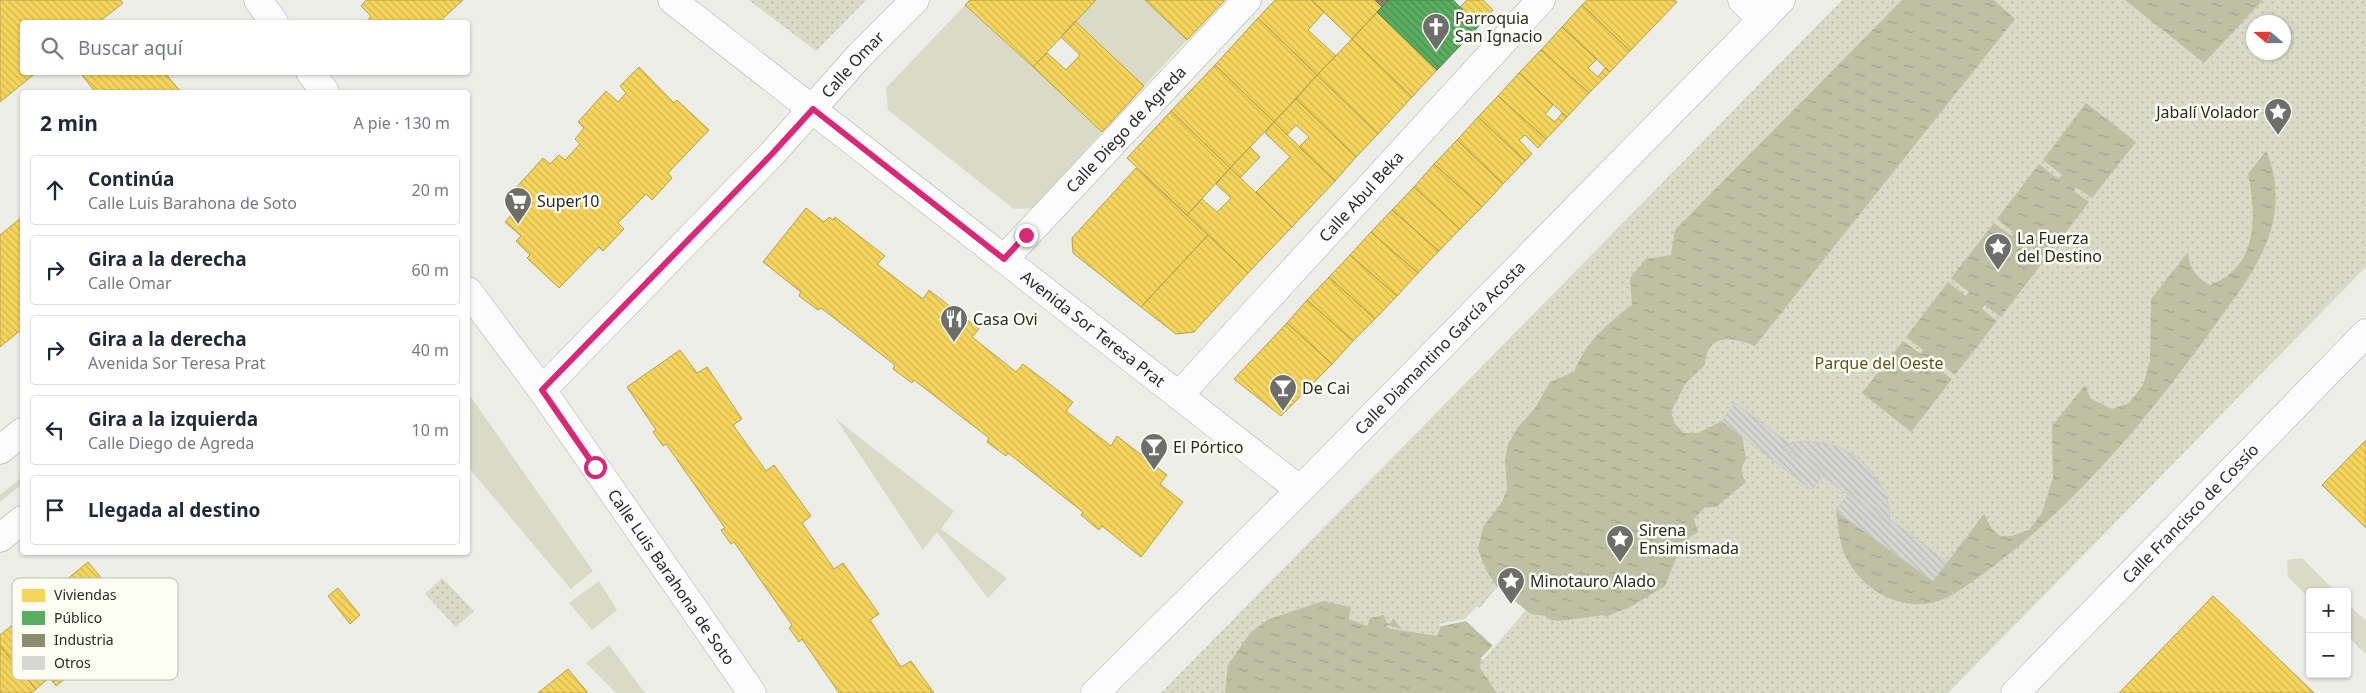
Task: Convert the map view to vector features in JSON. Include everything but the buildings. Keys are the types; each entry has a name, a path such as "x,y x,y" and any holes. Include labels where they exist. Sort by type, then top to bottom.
{"street":[{"path":"258,0 273,20"},
{"name":"Avenida Sor Teresa Prat","path":"672,0 1180,394 1300,490"},
{"name":"Calle Omar","path":"542,390 764,162 860,55 915,0"},
{"name":"Calle Diego de Agreda","path":"1004,259 1248,0"},
{"name":"Calle Abul Beka","path":"1180,394 1541,0"},
{"path":"1742,0 1762,20"},
{"name":"Calle Diamantino García Acosta","path":"1095,693 1300,490 1782,0"},
{"path":"312,75 324,90"},
{"name":"Calle Luis Barahona de Soto","path":"470,295 542,390 752,693"},
{"name":"Calle Francisco de Cossío","path":"2015,693 2366,333"},
{"path":"0,450 20,434"},
{"path":"0,538 20,522"}],"green space":[{"path":"749,0 866,0 816,51"},
{"path":"1096,0 1145,0 1187,40 1144,86 1075,21"},
{"name":"Parque del Oeste","path":"1842,0 2366,0 2366,267 1948,693 1161,693"},
{"path":"965,5 1102,132 1033,208 1014,209 888,110 886,88"},
{"path":"470,396 593,571 571,589 470,469"},
{"path":"836,419 954,511 941,529 1007,578 988,598 937,532 923,550"},
{"path":"20,479 20,486 0,502 0,495"},
{"path":"2302,558 2332,588 2306,588 2306,595 2288,577 2287,560"},
{"path":"442,578 474,611 456,627 425,594"},
{"path":"599,581 617,610 592,630 569,603"},
{"path":"2351,607 2366,621 2366,654 2351,640"},
{"path":"609,645 645,693 616,693 586,663"}],"water":[{"path":"1902,0 1994,0 2015,19 1755,346 1730,339 1716,342 1707,354 1705,365 1685,384 1671,412 1675,424 1684,433 1698,433 1722,421 1742,436 1746,459 1741,471 1746,482 1716,507 1705,507 1694,519 1698,532 1683,541 1665,586 1632,606 1605,617 1603,615 1560,621 1531,614 1526,610 1481,658 1480,668 1497,693 1225,693 1228,665 1250,633 1269,619 1323,601 1351,607 1349,619 1367,626 1370,618 1384,615 1387,623 1391,623 1393,618 1402,629 1387,625 1386,628 1437,636 1441,626 1466,621 1497,587 1486,570 1478,549 1483,527 1502,502 1507,489 1505,459 1508,444 1519,426 1535,408 1550,382 1574,372 1584,352 1598,334 1632,305 1630,278 1646,259 1671,255 1675,230"},
{"path":"2125,0 2263,0 2249,15 2246,15 2246,18 2204,63"},
{"path":"2086,103 2136,142 2092,198 2076,187 2074,191 2089,202 2046,258 2031,247 2029,251 2043,262 2001,317 1985,305 1982,309 1997,321 1955,375 1939,362 1935,366 1952,379 1911,432 1862,393 1903,341 1921,354 1923,350 1906,337 1948,282 1966,296 1969,292 1951,278 1994,223 2012,236 2014,233 1997,219 2039,164 2058,179 2062,175 2043,160"},
{"path":"2266,151 2273,173 2276,195 2274,217 2263,252 2234,299 2186,365 2134,431 2106,462 2016,549 1947,598 1927,604 1899,601 1873,589 1862,579 1852,568 1843,550 1836,511 1933,581 1984,514 1992,529 2000,536 2012,536 2029,530 2042,513 2053,477 2052,426 2085,385 2091,399 2112,409 2129,403 2143,385 2150,361 2151,299 2188,252 2194,272 2210,285 2226,277 2237,266 2245,253 2253,223 2253,207 2248,174"}],"pier":[{"path":"1497,587 1526,610 1483,660 1481,658 1493,646 1466,621 1441,626 1439,624 1465,619 1477,606 1479,608"}],"place":[{"name":"Parroquia San Ignacio","path":"1436,51"},
{"name":"Jabalí Volador","path":"2278,136"},
{"name":"Super10","path":"518,225"},
{"name":"La Fuerza del Destino","path":"1998,271"},
{"name":"Casa Ovi","path":"954,343"},
{"name":"De Cai","path":"1283,412"},
{"name":"El Pórtico","path":"1154,471"},
{"name":"Sirena Ensimismada","path":"1620,563"},
{"name":"Minotauro Alado","path":"1511,605"}],"route":[{"path":"595,467 542,390 771,155 813,109 1004,259 1026,235"}]}
